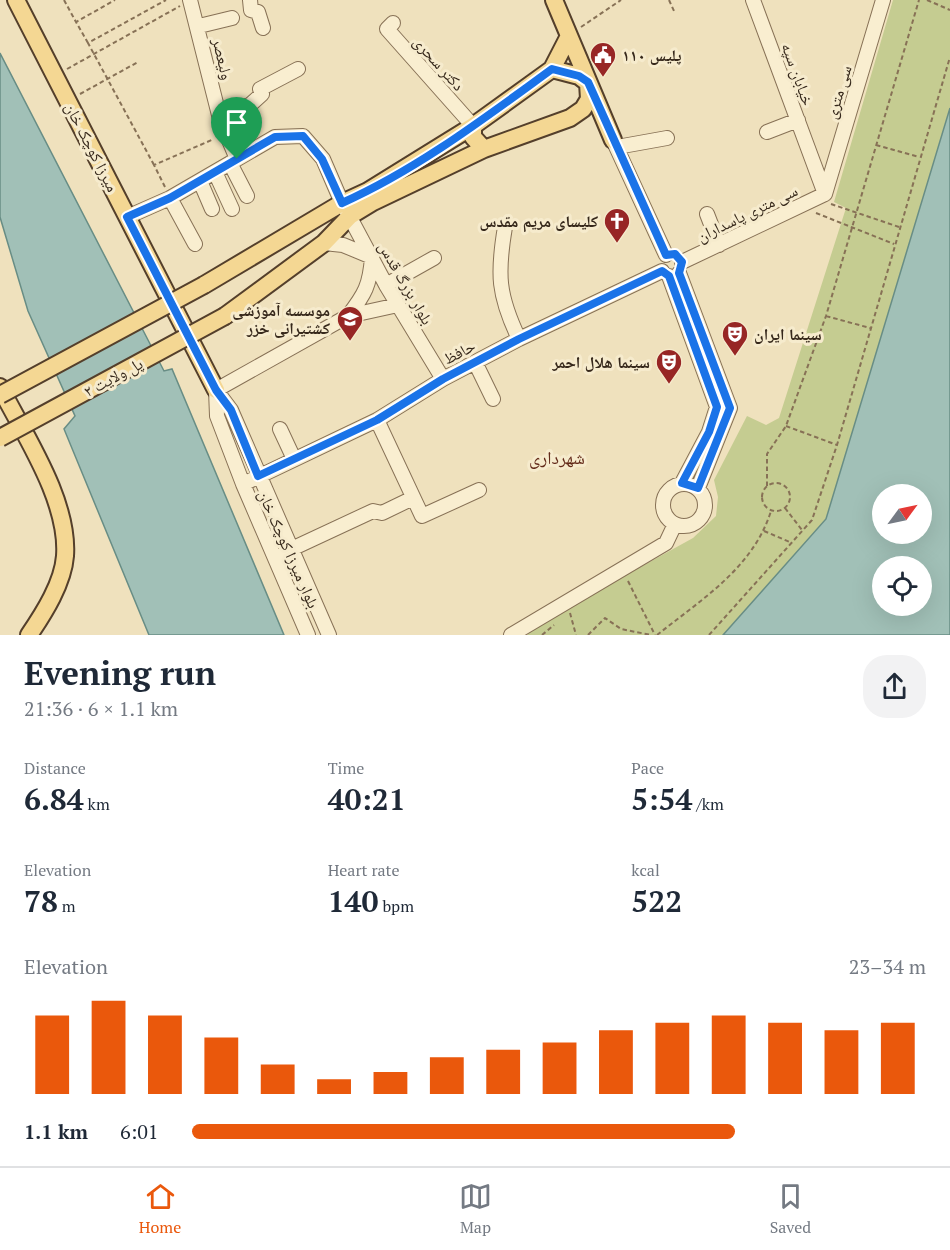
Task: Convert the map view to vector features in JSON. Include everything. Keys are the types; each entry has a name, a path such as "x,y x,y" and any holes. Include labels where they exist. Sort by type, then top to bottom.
{"main road":[{"name":"میرزا کوچک خان","path":"16,0 216,390"},
{"path":"554,0 615,143"},
{"path":"0,395 345,207 473,126 552,69 569,36"},
{"path":"552,69 579,76 588,82"},
{"path":"345,207 373,202 484,149 570,118 583,109 589,99 588,82"},
{"path":"570,118 594,123 615,143"},
{"path":"473,126 473,137 484,149"},
{"name":"پل ولایت ۲","path":"0,438 225,316 324,243 345,207"},
{"path":"0,387 45,476 64,531 65,558 43,615 29,635"}],"street":[{"path":"249,0 251,10 258,12 263,28"},
{"name":"خیابان سپه","path":"753,0 798,120 820,196"},
{"name":"سی متری","path":"820,196 883,0"},
{"name":"ولیعصر","path":"185,3 199,26 220,120 248,196"},
{"path":"199,26 232,18"},
{"name":"دکتر سحری","path":"393,23 387,29 473,126"},
{"path":"220,120 251,104 262,94 260,89 298,69"},
{"path":"767,132 798,120"},
{"name":"بلوار بزرگ قدس","path":"234,161 275,137 303,136 322,159 386,285 443,379"},
{"path":"667,138 615,143 666,255 675,254 673,271 717,407 709,432 682,483 668,490 663,501 664,512 675,524 691,525 704,514 706,503 698,488 682,483"},
{"path":"127,217 170,198 234,161"},
{"path":"215,172 232,209"},
{"path":"200,181 212,209"},
{"name":"سی متری پاسداران","path":"673,271 719,245 820,196"},
{"path":"170,198 195,244"},
{"path":"707,214 719,245"},
{"path":"505,227 500,279 504,309 519,339"},
{"path":"324,243 343,245 372,257 371,280 364,296 348,315"},
{"path":"386,285 434,258"},
{"path":"673,271 730,408 698,488"},
{"name":"حافظ","path":"243,483 377,420 443,379 519,339 673,271"},
{"path":"216,390 348,315 398,305"},
{"path":"475,363 493,399"},
{"name":"بلوار میرزا کوچک خان","path":"216,390 231,410 329,635"},
{"name":"بلوار میرزا کوچک خان","path":"216,390 217,416 307,632"},
{"path":"377,420 422,516 479,490"},
{"path":"279,429 294,459"},
{"path":"275,557 373,511 382,513 413,498"},
{"path":"511,635 666,543 675,524"},
{"path":"307,632 323,621"}],"path":[{"path":"64,0 108,78 170,198"},
{"path":"76,21 115,0"},
{"path":"88,43 166,0"},
{"path":"569,36 621,0"},
{"path":"669,0 674,11"},
{"path":"771,511 762,499 767,486 768,454 786,426 826,316 919,0"},
{"path":"927,0 950,10"},
{"path":"56,75 185,3"},
{"path":"709,635 812,520 837,445 950,57"},
{"path":"68,100 138,62"},
{"path":"154,165 226,134"},
{"path":"876,145 920,157"},
{"path":"820,196 899,227"},
{"path":"799,207 894,244"},
{"path":"826,316 870,328"},
{"path":"786,426 837,445"},
{"path":"767,486 774,483 788,488 790,502 785,508 771,511"},
{"path":"785,508 802,531"},
{"path":"622,569 656,635 738,569 764,531 771,511"},
{"path":"764,531 792,543"},
{"path":"567,602 576,635"},
{"path":"588,635 605,618 621,629 651,635"}],"green space":[{"path":"893,0 950,0 950,108 826,519 723,635 527,635 541,622 693,538 716,516 718,497 714,480 747,416 766,425 779,418 846,208 834,202"}],"water":[{"path":"0,53 164,371 172,369 284,635 149,635 64,429 75,416 28,311 0,217"},
{"path":"950,108 950,635 723,635 826,519"}],"place":[{"name":"پلیس ۱۱۰","path":"603,78"},
{"name":"کلیسای مریم مقدس","path":"617,244"},
{"name":"موسسه آموزشی کشتیرانی خزر","path":"350,342"},
{"name":"سینما ایران","path":"735,357"},
{"name":"سینما هلال احمر","path":"669,385"}],"district":[{"name":"شهرداری","path":"557,458"}],"route":[{"path":"552,69 569,72 588,82 666,255 670,253 680,257 682,266 679,273 730,408 698,488 682,483 709,432 717,407 669,276 662,271 519,339 443,379 377,420 258,476 231,410 216,390 127,217 170,198 237,159 275,137 303,136 322,159 342,203 368,191 473,126 552,69"}]}
